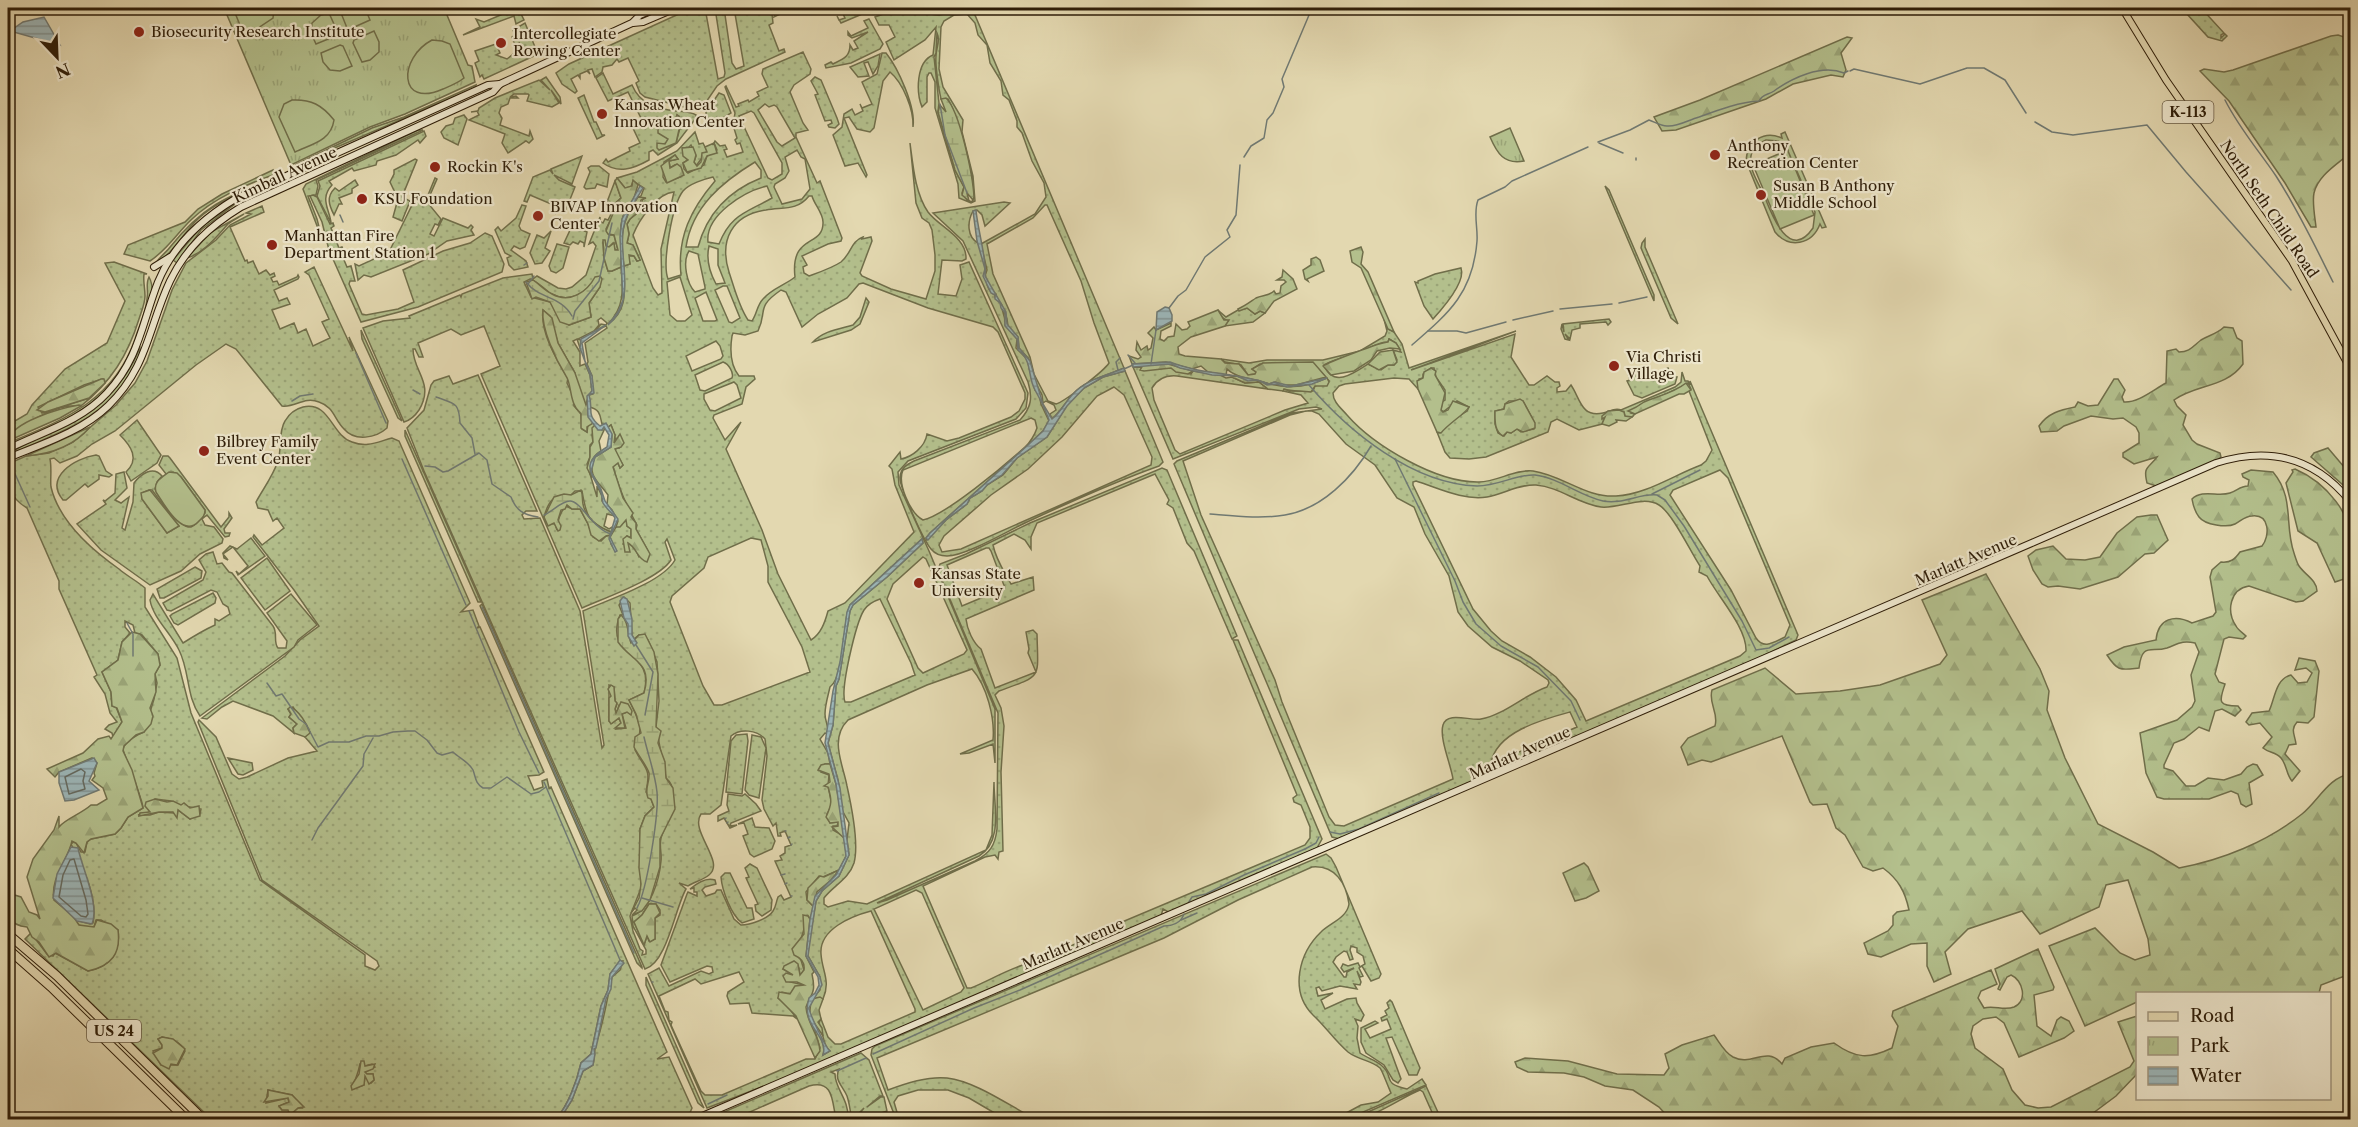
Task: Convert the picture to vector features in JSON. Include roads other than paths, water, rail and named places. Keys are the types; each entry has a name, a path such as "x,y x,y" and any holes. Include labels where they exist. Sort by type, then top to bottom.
{"highway":[{"name":"US 24","path":"8,934 57,976 204,1119"},
{"name":"US 24","path":"8,949 51,987 187,1119"}],"main road":[{"name":"Kimball Avenue","path":"632,23 640,15 656,8"},
{"name":"Kimball Avenue","path":"8,450 80,416 101,400 116,383 138,346 158,283 174,252 200,223 235,199 488,85 500,84 632,23 644,22 676,8"},
{"name":"North Seth Child Road","path":"2122,8 2166,80 2292,261 2350,368"},
{"name":"Kimball Avenue","path":"8,458 86,423 114,400 129,382 142,360 162,301 176,270 195,243 214,224 241,207 493,92 500,84"},
{"path":"154,267 174,252"},
{"name":"Marlatt Avenue","path":"693,1119 1494,778 1633,715 2216,464 2235,457 2258,454 2295,460 2328,478 2350,501"}],"water":[{"path":"44,17 60,45 10,31 23,22"},
{"path":"640,186 643,188 628,213 623,230 625,281 623,300 620,237 622,219"},
{"path":"976,210 985,263 986,271 985,276 1006,312 1007,324 1018,337 1019,348 1030,361 1043,404 1052,419 1073,394 1084,385 1124,368 1125,371 1103,377 1084,388 1067,406 1047,437 1017,458 1002,475 970,498 967,504 946,520 928,540 926,538 930,533 1043,431 1049,420 1033,385 1026,359 1018,350 1017,339 1005,326 1005,313 995,299 995,295 991,293 983,276 985,269 977,241 973,211"},
{"path":"1165,307 1169,308 1172,321 1156,330 1157,312"},
{"path":"606,325 582,343 585,361 592,376 594,393 589,395 591,415 600,426 606,423 612,434 611,447 595,457 591,471 591,462 594,457 599,452 607,447 609,435 604,427 598,430 588,417 587,396 592,391 590,375 580,348 581,339"},
{"path":"1170,362 1194,369 1237,376 1212,375 1171,364 1133,367 1132,364"},
{"path":"1237,376 1245,377 1257,380 1248,381"},
{"path":"1327,378 1312,384 1287,387 1276,384 1267,385 1260,381 1291,386"},
{"path":"592,473 601,489 605,501 618,519 610,537 617,551 615,552 609,539 615,518 603,503 601,492"},
{"path":"922,539 923,543 853,605 850,611 836,686 833,725 828,743 840,788 849,855 839,876 822,891 816,901 808,956 822,985 809,1008 818,1031 830,1051 823,1055 822,1042 811,1024 807,1008 809,998 819,985 818,977 806,956 815,896 836,875 846,856 836,784 825,743 847,612 850,605"},
{"path":"623,597 627,599 632,619 632,635 637,643 634,646 628,636 628,624 624,618 620,601"},
{"path":"94,758 97,763 89,781 99,790 74,800 65,801 59,783 59,772"},
{"path":"71,847 78,848 90,886 94,907 92,924 77,921 53,898 57,874"},
{"path":"620,960 624,963 612,977 611,989 606,999 594,1049 593,1065 583,1071 572,1100 560,1119 556,1119 572,1093 581,1063 591,1054 610,974"}],"waterway":[{"path":"1244,157 1251,146 1264,138 1267,120 1273,113 1284,87 1282,79 1312,8"},
{"path":"1850,71 1854,69 1920,84 1967,68 1984,68 2005,80 2026,113"},
{"path":"1598,142 1649,120 1667,126 1675,125 1729,107 1759,101 1763,96 1789,81 1816,71 1844,73 1848,71"},
{"path":"2225,100 2284,189 2333,282"},
{"path":"940,104 945,135 967,193"},
{"path":"2035,122 2052,132 2073,135 2147,125 2291,290"},
{"path":"1599,143 1623,153"},
{"path":"1412,345 1448,312 1470,275 1477,241 1478,200 1505,187 1512,181 1588,147"},
{"path":"1169,308 1186,290 1205,257 1230,237 1227,230 1236,215 1240,165"},
{"path":"340,215 343,222"},
{"path":"573,319 575,311 599,281 612,223"},
{"path":"528,284 534,276"},
{"path":"526,282 537,292 562,304 572,316"},
{"path":"1619,303 1647,297"},
{"path":"1560,309 1612,304"},
{"path":"1513,320 1553,311"},
{"path":"1428,331 1466,333 1506,322"},
{"path":"1151,364 1156,330"},
{"path":"356,353 386,423"},
{"path":"1128,355 1135,363"},
{"path":"1118,370 1116,362 1120,358"},
{"path":"1124,369 1133,365"},
{"path":"1309,385 1325,403 1363,437 1406,466 1429,476 1453,483 1477,486 1535,475 1553,480 1594,499 1610,502 1657,495 1665,500 1684,526 1742,621 1756,650 1769,648 1789,637"},
{"path":"413,390 420,394"},
{"path":"292,401 300,396 313,394"},
{"path":"436,397 457,407 460,423 472,438 475,454"},
{"path":"1210,514 1267,517 1299,512 1324,499 1346,480 1371,446"},
{"path":"425,466 435,467 443,472 448,471 479,453 487,460 492,484 511,497 521,511 538,517"},
{"path":"402,459 466,605"},
{"path":"1395,459 1463,602 1476,624 1501,646 1538,667 1571,701 1580,720"},
{"path":"11,465 30,507"},
{"path":"1652,494 1700,470"},
{"path":"544,515 563,503 574,502 599,527 611,534"},
{"path":"482,607 634,953"},
{"path":"469,611 519,732 539,773"},
{"path":"127,623 133,634 133,656"},
{"path":"636,645 653,672 645,715"},
{"path":"267,683 276,696 282,694 299,719 306,724 318,747 329,742 349,742 366,736 415,731 427,740 437,753 442,755 453,752 466,762 483,788 491,788 507,777 531,794 546,787"},
{"path":"637,908 648,869 657,803 655,778 644,737"},
{"path":"312,840 318,828 363,766 364,754 373,738"},
{"path":"544,782 620,960"},
{"path":"1330,832 1340,834 1359,829 1439,793"},
{"path":"1187,905 1192,897 1206,894 1305,849 1316,843 1319,837"},
{"path":"781,875 785,874"},
{"path":"642,898 673,907"},
{"path":"1181,920 1197,913"},
{"path":"873,1054 974,1008 1164,926 1176,923 1184,914"},
{"path":"837,1071 866,1058"},
{"path":"708,1104 727,1095"},
{"path":"671,1120 687,1113"}],"place":[{"name":"Biosecurity Research Institute","path":"139,32"},
{"name":"Intercollegiate Rowing Center","path":"501,43"},
{"name":"Kansas Wheat Innovation Center","path":"602,114"},
{"name":"Anthony Recreation Center","path":"1715,155"},
{"name":"Rockin K's","path":"435,167"},
{"name":"Susan B Anthony Middle School","path":"1761,195"},
{"name":"KSU Foundation","path":"362,199"},
{"name":"BIVAP Innovation Center","path":"538,216"},
{"name":"Manhattan Fire Department Station 1","path":"272,245"},
{"name":"Via Christi Village","path":"1614,366"},
{"name":"Bilbrey Family Event Center","path":"204,451"},
{"name":"Kansas State University","path":"919,583"}]}
